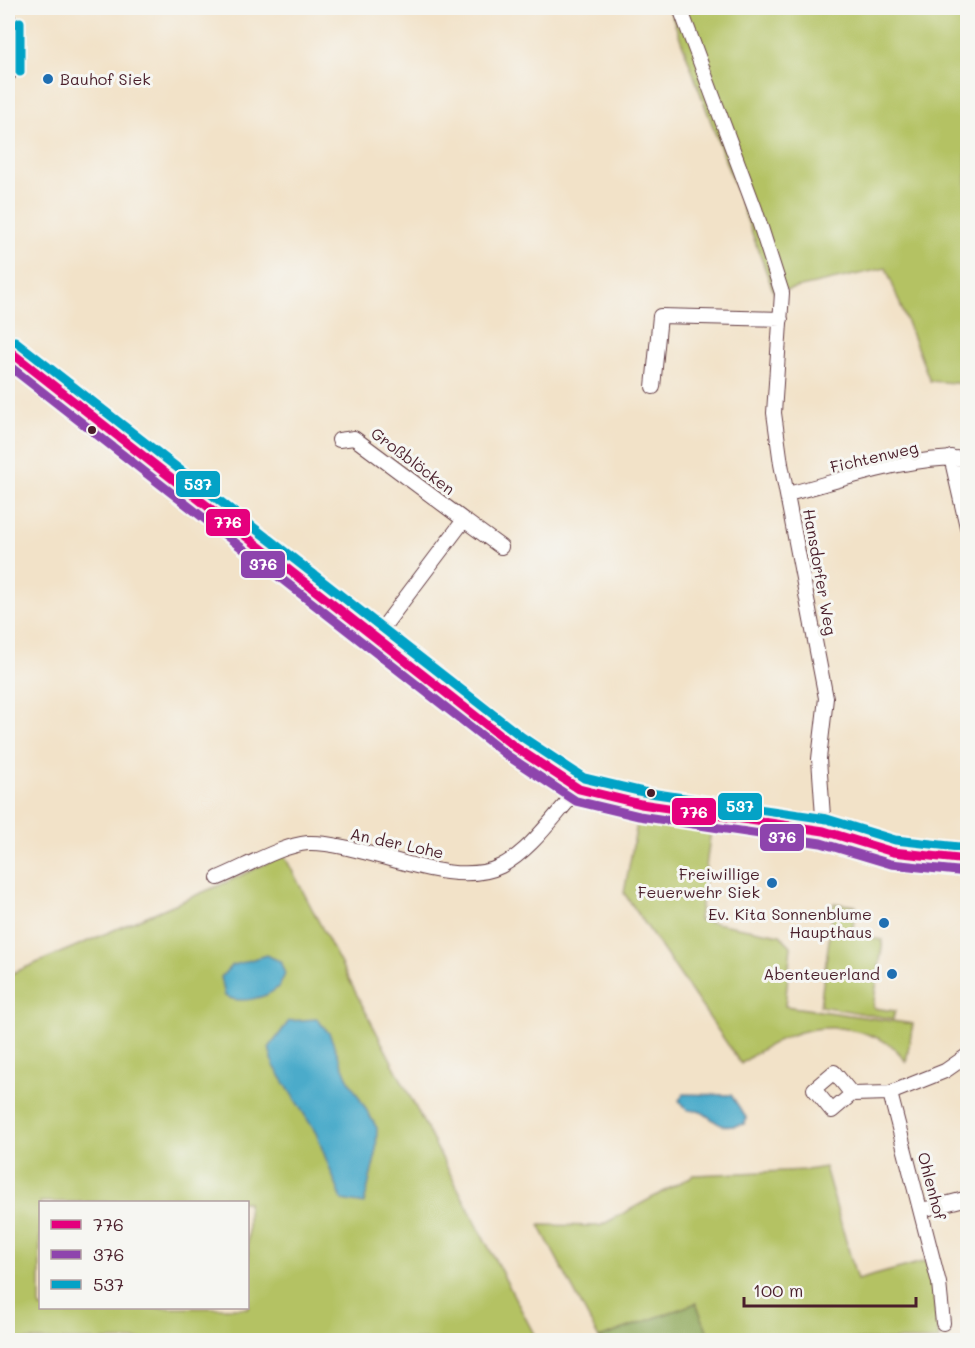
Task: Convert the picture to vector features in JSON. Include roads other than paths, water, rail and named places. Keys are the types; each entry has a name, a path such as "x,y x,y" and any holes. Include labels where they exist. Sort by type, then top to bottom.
{"street":[{"name":"Hansdorfer Weg","path":"680,8 755,209 782,293 774,413 781,464 826,698 819,759 825,814 824,831"},
{"path":"8,22 8,72"},
{"path":"653,387 660,316 781,319"},
{"path":"8,350 531,759 579,789 641,804 824,831 893,852 968,860"},
{"name":"Großblöcken","path":"339,440 354,438 501,547"},
{"path":"951,457 968,531"},
{"name":"Fichtenweg","path":"788,494 885,469 951,457 968,458"},
{"path":"375,638 464,520"},
{"name":"An der Lohe","path":"218,878 307,843 353,849 417,866 456,872 483,871 499,867 524,849 579,789"},
{"path":"852,1094 890,1093 945,1071 968,1055"},
{"name":"Ohlenhof","path":"890,1093 939,1282 943,1323"},
{"path":"922,1210 968,1198"}],"water":[{"path":"266,955 280,961 285,974 278,987 266,995 252,999 237,1000 225,996 221,977 231,966"},
{"path":"317,1019 329,1033 347,1077 377,1128 376,1154 364,1204 342,1200 316,1133 274,1066 269,1048 289,1021"},
{"path":"684,1094 731,1095 747,1119 744,1124 721,1125 700,1111 691,1111 686,1108 679,1100"}],"place":[{"name":"Bauhof Siek","path":"48,79"},
{"name":"Freiwillige Feuerwehr Siek","path":"772,883"},
{"name":"Ev. Kita Sonnenblume Haupthaus","path":"884,923"},
{"name":"Abenteuerland","path":"892,974"}]}
